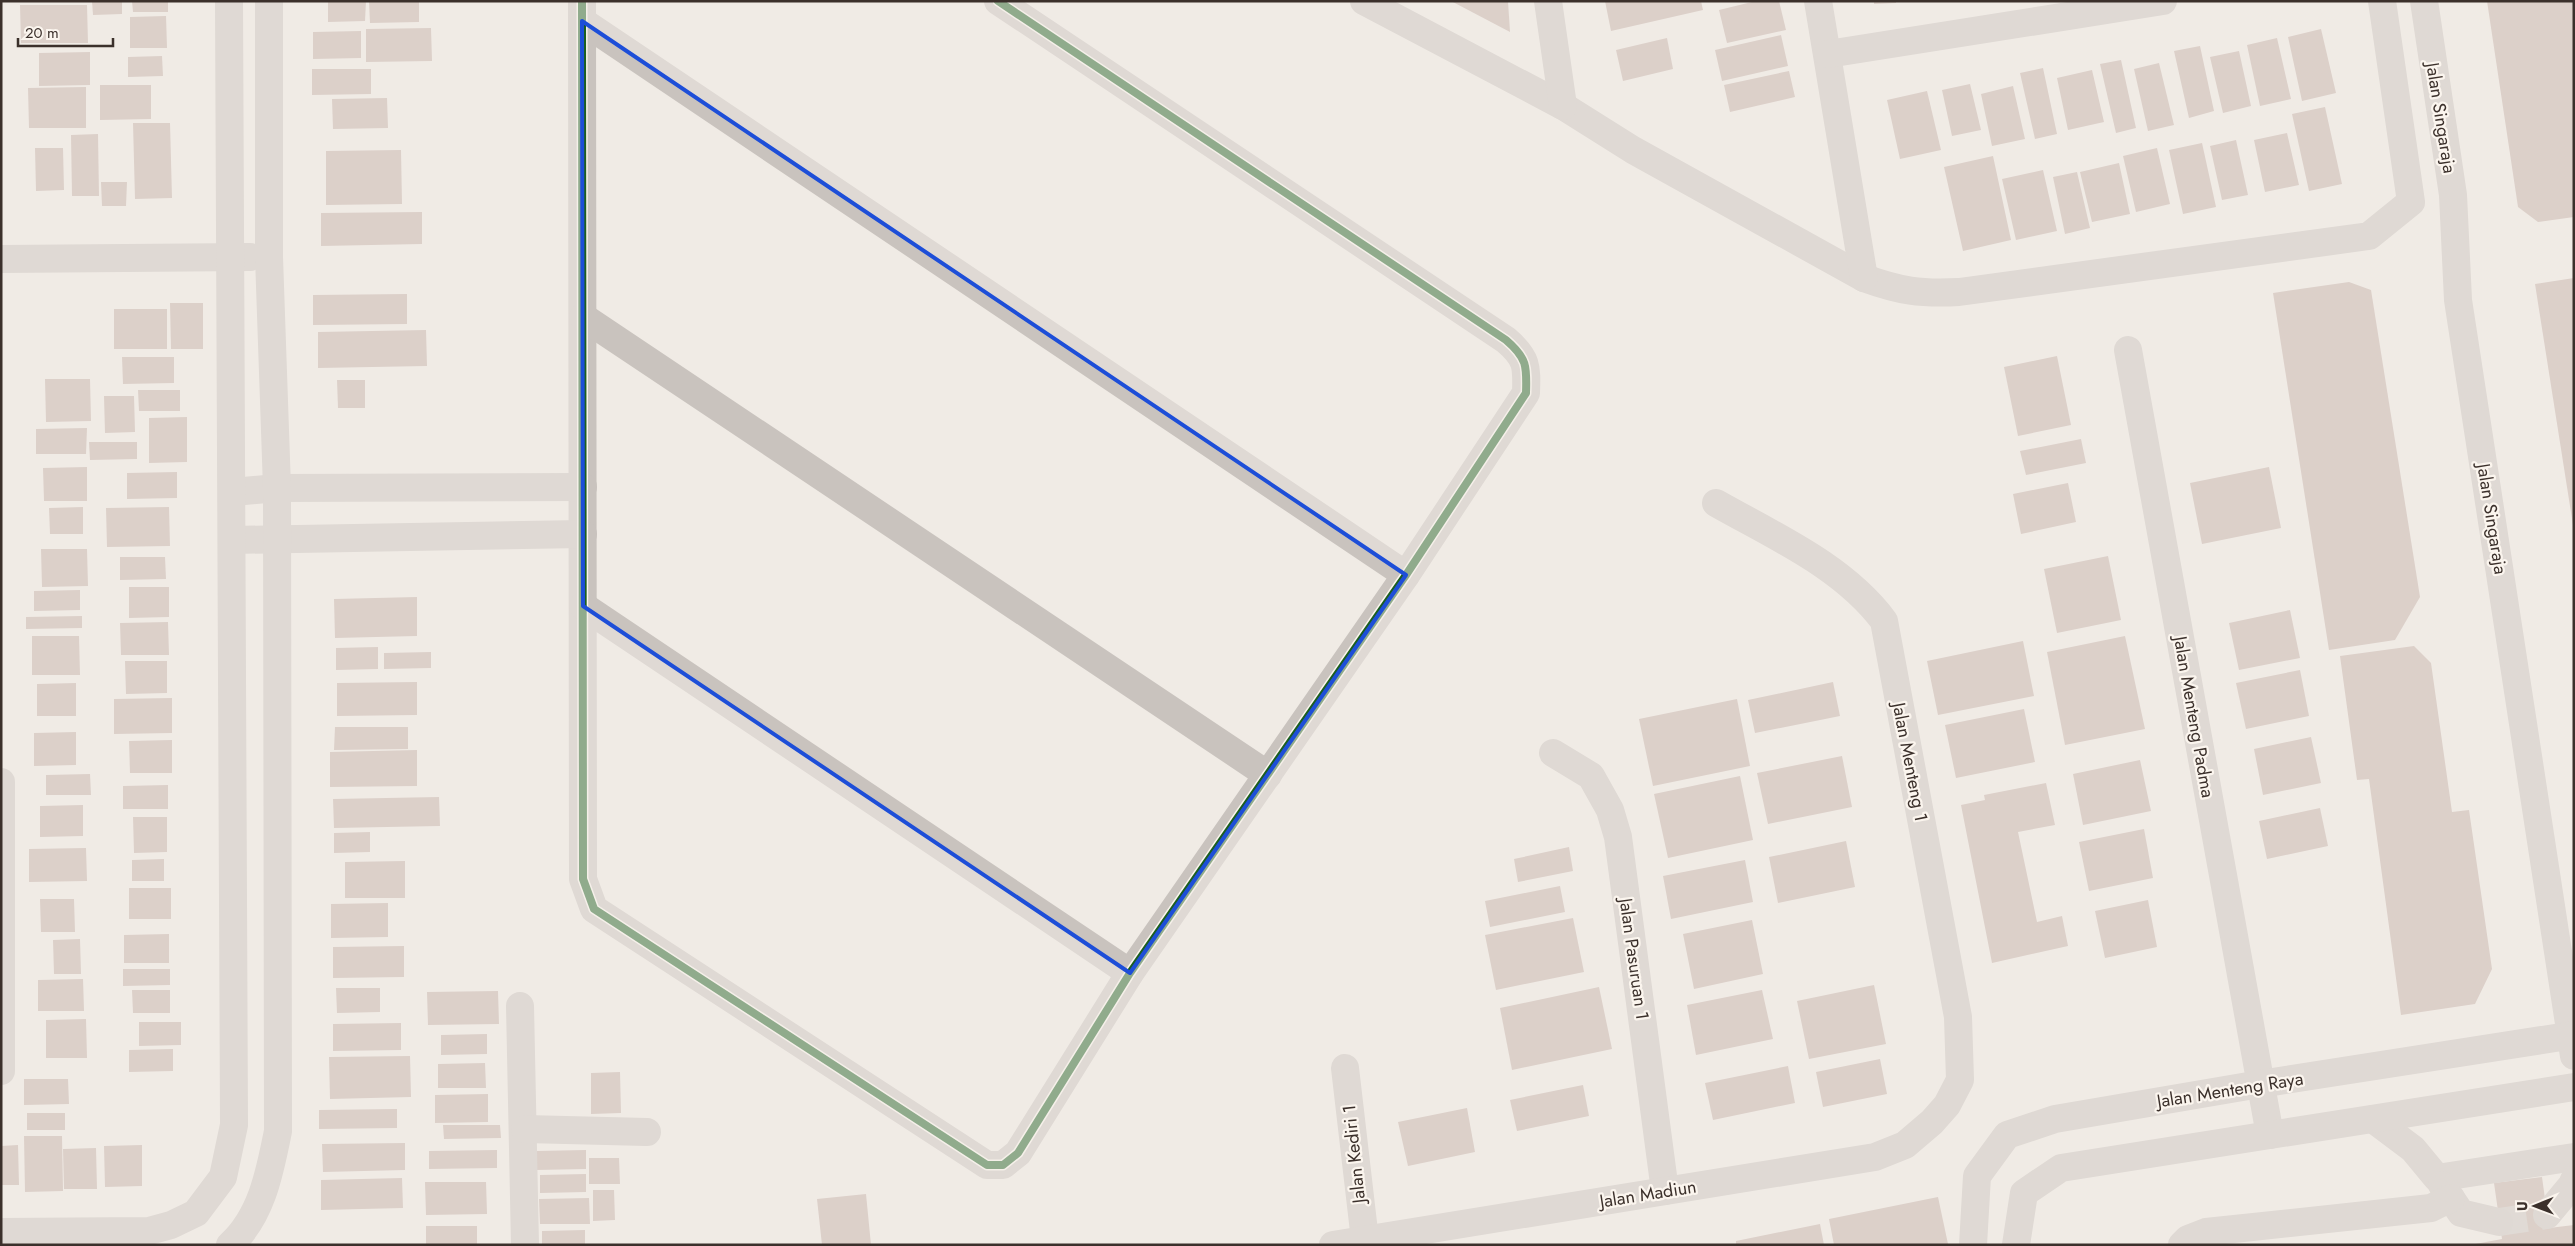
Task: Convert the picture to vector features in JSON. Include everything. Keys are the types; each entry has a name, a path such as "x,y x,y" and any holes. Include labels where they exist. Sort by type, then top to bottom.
{"street":[{"path":"1,1232 149,1231 171,1225 196,1213 223,1177 234,1125 232,258 229,1"},
{"path":"230,1245 242,1234 268,1184 278,1131 277,488 269,257 269,1"},
{"path":"582,11 583,879 594,909 987,1165 1003,1165 1018,1153 1130,973 1406,575 1526,393 1527,370 1521,353 1506,340 998,1"},
{"path":"1364,1 1563,106 1641,155 1864,278 1896,290 1923,294 1958,292 2369,236 2411,202 2382,1"},
{"path":"1548,1 1563,106"},
{"path":"1818,1 1864,278"},
{"path":"1828,54 2163,1"},
{"name":"Jalan Singaraja","path":"2424,1 2453,195 2458,300 2573,1042"},
{"path":"582,11 1406,575"},
{"path":"1,259 269,257"},
{"path":"583,317 1268,774"},
{"name":"Jalan Menteng Padma","path":"2128,350 2270,1135"},
{"path":"233,492 277,488 583,487"},
{"name":"Jalan Menteng 1","path":"1716,503 1790,545 1834,573 1867,598 1884,621 1958,1018 1960,1080 1947,1105"},
{"path":"233,540 583,534"},
{"path":"583,606 1130,973"},
{"name":"Jalan Pasuruan 1","path":"1553,753 1591,776 1610,810 1618,836 1665,1191"},
{"path":"1,782 1,1071"},
{"path":"520,1006 525,1129 525,1245"},
{"name":"Jalan Menteng Raya","path":"1973,1245 1977,1176 2007,1135 2055,1119 2260,1084 2573,1042"},
{"name":"Jalan Kediri 1","path":"1345,1068 1364,1240"},
{"path":"2016,1245 2024,1193 2061,1168 2574,1087"},
{"name":"Jalan Madiun","path":"1333,1245 1875,1157 1905,1145 1932,1122 1947,1105"},
{"path":"2374,1119 2413,1149 2461,1213 2499,1222"},
{"path":"525,1129 647,1132"},
{"path":"2182,1245 2188,1240 2206,1232 2431,1208 2444,1188 2574,1157"},
{"path":"2547,1215 2574,1180"}],"highlighted area":[{"path":"582,21 1406,575 1130,973 583,606"}],"building":[{"path":"92,1 122,1 122,14 93,15"},
{"path":"132,1 168,1 168,12 133,12"},
{"path":"328,1 366,1 365,21 328,22"},
{"path":"369,1 419,1 419,22 370,23"},
{"path":"1451,1 1508,1 1510,32"},
{"path":"1605,1 1701,1 1703,10 1611,31"},
{"path":"1756,1 1779,1 1786,30 1727,43 1719,10"},
{"path":"1874,1 1896,1 1896,3 1874,4"},
{"path":"2487,1 2574,1 2574,217 2538,222 2518,207"},
{"path":"20,5 87,5 88,43 21,43"},
{"path":"166,16 167,48 130,48 130,17"},
{"path":"431,28 432,61 366,62 366,29"},
{"path":"2321,29 2336,93 2302,101 2288,37"},
{"path":"361,31 361,58 313,59 313,32"},
{"path":"1781,35 1788,66 1722,81 1715,50"},
{"path":"1667,38 1673,69 1623,81 1616,50"},
{"path":"2277,38 2291,99 2260,106 2247,45"},
{"path":"2200,46 2214,111 2189,118 2174,51"},
{"path":"2239,51 2251,106 2223,113 2210,57"},
{"path":"90,52 90,85 39,86 39,53"},
{"path":"162,56 163,76 128,77 128,57"},
{"path":"2121,60 2136,128 2116,133 2100,64"},
{"path":"2159,63 2174,125 2148,131 2134,69"},
{"path":"2043,68 2057,134 2035,139 2020,73"},
{"path":"312,69 371,69 371,94 312,95"},
{"path":"2092,70 2104,122 2068,130 2057,78"},
{"path":"1789,71 1795,97 1730,112 1724,85"},
{"path":"1970,84 1981,130 1952,136 1942,90"},
{"path":"100,85 151,85 151,119 100,120"},
{"path":"2013,86 2025,139 1992,146 1981,94"},
{"path":"86,87 86,128 29,128 28,88"},
{"path":"1927,91 1941,150 1900,159 1887,100"},
{"path":"387,98 388,128 333,129 332,99"},
{"path":"2325,107 2342,184 2309,191 2292,114"},
{"path":"133,123 170,123 172,198 135,199"},
{"path":"2287,133 2299,185 2265,192 2254,140"},
{"path":"98,134 99,196 72,196 71,135"},
{"path":"2236,140 2248,195 2222,200 2210,146"},
{"path":"2202,143 2216,207 2183,214 2169,150"},
{"path":"35,148 63,148 64,190 36,191"},
{"path":"2157,148 2170,204 2136,212 2123,156"},
{"path":"401,150 402,204 326,205 326,151"},
{"path":"1993,156 2011,240 1963,251 1944,167"},
{"path":"2119,163 2130,214 2092,222 2080,172"},
{"path":"2043,170 2057,231 2016,240 2002,179"},
{"path":"2077,172 2090,228 2065,234 2053,177"},
{"path":"101,182 127,182 126,206 102,206"},
{"path":"422,212 422,244 321,246 321,213"},
{"path":"2574,278 2574,525 2573,525 2535,284"},
{"path":"2349,282 2371,290 2420,597 2395,640 2329,650 2273,293"},
{"path":"407,294 407,324 313,325 313,295"},
{"path":"170,303 203,303 203,349 171,349"},
{"path":"114,309 167,309 167,349 114,349"},
{"path":"426,330 427,366 318,368 318,332"},
{"path":"2057,356 2071,425 2018,436 2004,367"},
{"path":"122,357 174,357 174,383 123,384"},
{"path":"45,379 90,379 91,421 46,422"},
{"path":"337,380 365,380 365,408 338,408"},
{"path":"138,390 180,390 180,411 139,411"},
{"path":"104,396 134,396 135,432 105,433"},
{"path":"187,417 187,462 149,463 149,418"},
{"path":"87,428 86,454 36,454 36,429"},
{"path":"2081,439 2086,463 2026,475 2020,451"},
{"path":"89,442 137,442 137,459 90,460"},
{"path":"87,467 87,501 44,501 43,468"},
{"path":"2269,467 2281,528 2202,544 2190,483"},
{"path":"177,472 177,498 127,499 127,473"},
{"path":"2068,483 2076,522 2021,534 2013,494"},
{"path":"83,507 83,534 50,534 49,508"},
{"path":"169,507 170,546 107,547 106,508"},
{"path":"41,549 87,549 88,586 42,587"},
{"path":"2108,556 2121,620 2057,633 2044,569"},
{"path":"120,557 165,557 166,579 120,580"},
{"path":"129,587 169,587 169,617 129,618"},
{"path":"80,590 80,610 34,611 34,591"},
{"path":"417,597 417,636 335,638 334,599"},
{"path":"2290,610 2300,658 2239,670 2229,623"},
{"path":"82,616 82,628 26,629 26,617"},
{"path":"168,622 169,655 121,655 120,623"},
{"path":"32,636 79,636 80,675 32,675"},
{"path":"2125,636 2145,729 2065,745 2047,652"},
{"path":"2023,641 2034,696 1938,715 1927,661"},
{"path":"2414,646 2431,663 2452,812 2469,810 2492,969 2475,1004 2401,1015 2369,779 2357,780 2340,656"},
{"path":"378,647 378,669 336,670 336,648"},
{"path":"431,652 431,668 384,669 384,653"},
{"path":"125,661 167,661 167,693 126,694"},
{"path":"2300,670 2309,716 2246,729 2236,683"},
{"path":"417,682 417,715 337,716 337,683"},
{"path":"1833,682 1840,716 1755,733 1748,700"},
{"path":"76,683 76,716 37,716 37,684"},
{"path":"172,698 172,733 114,734 114,699"},
{"path":"1737,699 1750,766 1653,786 1639,719"},
{"path":"2024,709 2035,762 1956,778 1945,725"},
{"path":"335,727 408,727 408,749 334,750"},
{"path":"76,732 76,765 34,766 34,733"},
{"path":"2311,737 2321,783 2263,795 2254,749"},
{"path":"172,740 172,773 130,773 129,741"},
{"path":"417,750 417,786 330,787 330,752"},
{"path":"1842,756 1852,807 1768,824 1757,773"},
{"path":"2140,760 2151,811 2083,825 2073,774"},
{"path":"90,774 91,795 46,795 46,775"},
{"path":"1740,776 1753,840 1668,858 1654,794"},
{"path":"2046,783 2055,825 2018,832 2037,922 2062,916 2068,946 1992,963 1961,805 1985,800 1984,795"},
{"path":"168,785 168,809 123,809 123,786"},
{"path":"439,797 440,826 334,828 333,799"},
{"path":"83,805 83,836 40,837 40,806"},
{"path":"2320,808 2328,846 2267,859 2259,821"},
{"path":"133,817 167,817 167,852 134,853"},
{"path":"2144,829 2153,878 2089,891 2079,842"},
{"path":"370,832 370,852 334,853 334,833"},
{"path":"1846,841 1855,887 1778,903 1769,857"},
{"path":"1569,847 1573,871 1518,882 1514,859"},
{"path":"86,848 87,881 29,882 29,849"},
{"path":"164,859 164,881 132,881 132,860"},
{"path":"1745,860 1753,902 1671,919 1663,876"},
{"path":"405,861 405,898 345,898 345,862"},
{"path":"1560,886 1565,912 1490,927 1485,901"},
{"path":"129,888 171,888 171,919 129,919"},
{"path":"40,899 74,899 75,932 41,932"},
{"path":"2148,900 2157,947 2105,958 2095,911"},
{"path":"388,903 388,937 331,938 331,904"},
{"path":"1573,918 1584,972 1496,990 1485,935"},
{"path":"1752,920 1763,974 1694,989 1683,934"},
{"path":"169,934 169,963 124,963 124,935"},
{"path":"80,939 81,974 54,974 53,940"},
{"path":"404,946 404,977 333,978 333,947"},
{"path":"123,969 170,969 170,985 123,986"},
{"path":"83,979 84,1011 38,1011 38,980"},
{"path":"1874,985 1886,1044 1809,1059 1797,1001"},
{"path":"1599,987 1612,1049 1512,1070 1500,1008"},
{"path":"336,988 380,988 380,1012 337,1013"},
{"path":"132,990 170,990 170,1013 133,1013"},
{"path":"1762,990 1773,1039 1696,1055 1687,1005"},
{"path":"498,991 499,1024 428,1025 427,992"},
{"path":"86,1019 87,1058 46,1058 46,1020"},
{"path":"139,1022 181,1022 181,1045 139,1046"},
{"path":"401,1023 401,1050 333,1051 333,1024"},
{"path":"487,1034 487,1054 441,1055 441,1035"},
{"path":"173,1049 173,1071 129,1072 129,1050"},
{"path":"410,1056 411,1097 330,1099 329,1057"},
{"path":"1880,1059 1887,1094 1823,1107 1816,1072"},
{"path":"485,1063 486,1088 438,1088 438,1064"},
{"path":"1788,1066 1795,1103 1713,1120 1705,1083"},
{"path":"620,1072 621,1113 591,1114 591,1073"},
{"path":"24,1079 68,1079 69,1104 24,1105"},
{"path":"1583,1085 1589,1116 1517,1131 1510,1100"},
{"path":"488,1094 488,1122 435,1123 435,1095"},
{"path":"1467,1108 1475,1152 1408,1166 1398,1122"},
{"path":"397,1109 397,1128 319,1129 319,1110"},
{"path":"27,1113 65,1113 65,1130 27,1130"},
{"path":"443,1125 500,1125 501,1138 444,1139"},
{"path":"24,1136 62,1136 63,1191 25,1192"},
{"path":"405,1143 405,1170 323,1172 322,1144"},
{"path":"18,1145 19,1185 1,1185 1,1146"},
{"path":"142,1145 142,1186 105,1187 104,1146"},
{"path":"96,1148 97,1189 64,1189 63,1149"},
{"path":"497,1150 497,1168 429,1169 429,1151"},
{"path":"586,1150 586,1169 536,1170 536,1151"},
{"path":"589,1158 619,1158 620,1184 589,1184"},
{"path":"586,1174 586,1192 540,1193 540,1175"},
{"path":"2542,1177 2549,1228 2574,1225 2574,1245 2470,1245 2502,1239 2494,1183"},
{"path":"402,1178 403,1208 321,1210 321,1180"},
{"path":"425,1182 486,1182 487,1214 426,1215"},
{"path":"593,1190 614,1190 615,1220 593,1221"},
{"path":"866,1194 871,1245 822,1245 817,1199"},
{"path":"1938,1197 1948,1244 1834,1245 1829,1219"},
{"path":"589,1198 590,1224 540,1224 539,1199"},
{"path":"1820,1224 1824,1245 1736,1245 1736,1241"},
{"path":"426,1226 477,1226 477,1245 426,1245"},
{"path":"585,1230 585,1245 542,1245 542,1231"}],"tunnel":[{"path":"2499,1222 2547,1215"}],"cycle path":[{"path":"582,1 583,879 594,909 987,1165 1003,1165 1018,1153 1130,973 1406,575 1526,393 1526,369 1518,352 1506,340 998,1"}]}
